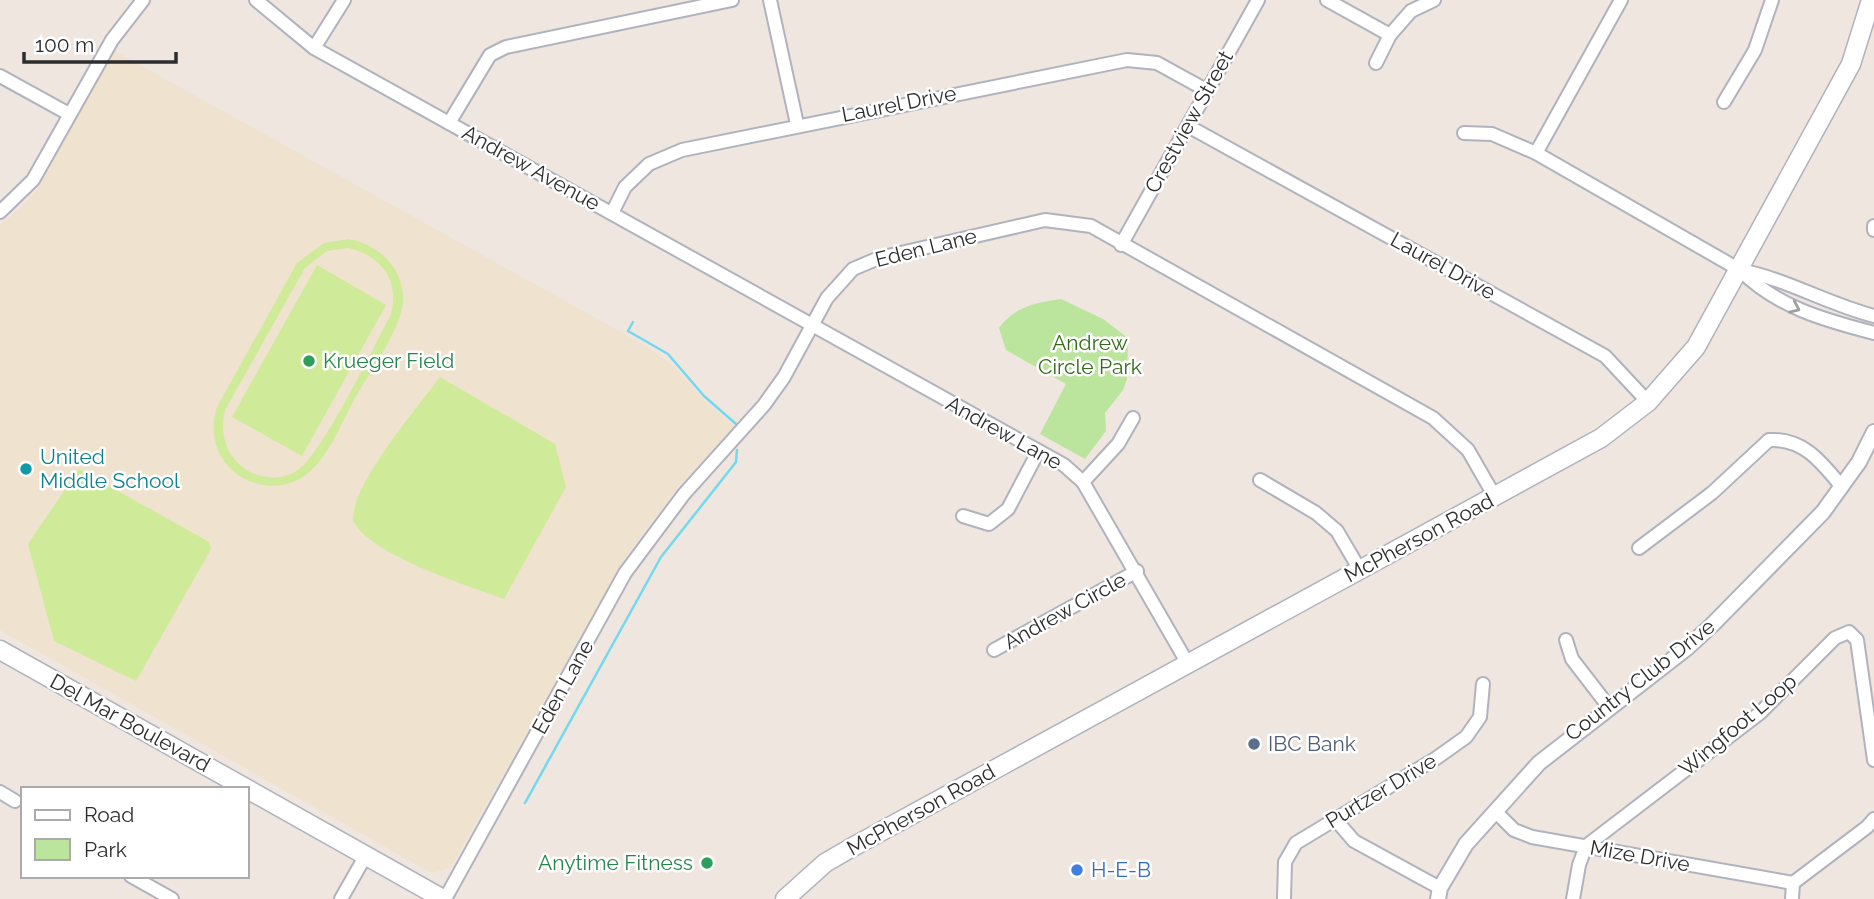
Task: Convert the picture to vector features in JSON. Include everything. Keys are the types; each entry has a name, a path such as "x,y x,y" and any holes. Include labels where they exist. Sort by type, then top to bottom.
{"main road":[{"name":"McPherson Road","path":"785,899 825,863 849,849 1601,438 1647,402 1696,347 1740,270 1851,64 1871,0"},
{"name":"Del Mar Boulevard","path":"0,650 245,787"},
{"name":"Del Mar Boulevard","path":"248,789 444,899"}],"street":[{"path":"0,212 27,189 112,40 143,0"},
{"name":"Andrew Avenue","path":"256,0 314,48 813,325"},
{"path":"314,48 344,0"},
{"path":"449,123 489,55 506,47 732,0"},
{"path":"771,0 797,124"},
{"name":"Crestview Street","path":"1121,245 1258,0"},
{"path":"1327,0 1390,36"},
{"path":"1376,63 1390,36 1411,11 1434,0"},
{"path":"1536,153 1621,0"},
{"path":"1724,102 1755,50 1772,0"},
{"name":"Laurel Drive","path":"612,213 625,187 649,164 682,150 797,124 1127,60 1157,63 1206,90"},
{"path":"0,76 69,114"},
{"name":"Laurel Drive","path":"1188,126 1605,356 1647,402"},
{"path":"1464,134 1492,134 1536,153 1740,270 1760,290 1821,319 1874,333"},
{"name":"Eden Lane","path":"444,899 625,573 668,512 764,405 827,298 853,269 879,258 1045,220 1091,226 1433,418 1468,450 1495,497"},
{"path":"1740,270 1768,275 1827,302 1874,316"},
{"name":"Andrew Lane","path":"813,325 1064,465 1083,482 1137,571 1188,664"},
{"path":"1083,482 1118,444 1133,418"},
{"name":"Country Club Drive","path":"1439,893 1466,844 1539,763 1687,648 1799,538 1842,487 1874,432"},
{"path":"1639,548 1712,493 1769,440 1779,439 1807,449 1842,487"},
{"path":"963,516 989,524 1008,509 1038,452"},
{"path":"1260,480 1316,513 1337,531 1360,570"},
{"name":"Andrew Circle","path":"994,650 1137,571"},
{"name":"Wingfoot Loop","path":"1586,846 1753,719 1836,638 1849,632 1857,639 1874,760"},
{"path":"1566,640 1572,659 1609,707"},
{"name":"Purtzer Drive","path":"1284,899 1284,862 1290,851 1307,835 1435,759 1466,737 1480,717 1483,684"},
{"path":"0,792 15,800"},
{"name":"Mize Drive","path":"1496,812 1514,830 1532,838 1793,883"},
{"path":"1335,819 1354,841 1439,893"},
{"path":"1791,899 1793,883 1874,819"},
{"path":"1573,899 1578,865 1586,846"},
{"path":"341,899 366,855"},
{"path":"135,878 172,899"}],"shaded area":[{"path":"113,50 648,347 672,365 705,401 736,428 680,484 626,556 451,867 432,873 0,630 0,225 22,207 39,187"}],"green space":[{"path":"349,239 374,248 384,256 399,277 403,302 400,316 385,348 318,463 292,482 263,485 235,473 223,460 214,431 217,407 297,263 324,243","holes":["348,248 360,251 378,263 390,280 393,291 391,314 348,398 308,459 291,474 267,477 252,473 239,464 227,446 223,432 225,410 305,268 327,251"]},
{"name":"Krueger Field","path":"317,265 386,305 302,456 232,417"},
{"name":"Andrew Circle Park","path":"1061,299 1103,319 1128,338 1127,379 1123,390 1105,413 1106,431 1085,459 1040,434 1066,384 1006,350 999,328 1019,310"},
{"path":"440,377 555,444 566,487 504,599 398,557 362,533 353,520 363,487 374,467"},
{"path":"79,469 209,542 211,549 136,681 54,641 28,544"}],"waterway":[{"path":"633,322 628,331 668,354 704,396 736,424"},
{"path":"525,803 661,557 736,462 737,450"}],"place":[{"name":"Krueger Field","path":"309,361"},
{"name":"United Middle School","path":"26,469"},
{"name":"IBC Bank","path":"1254,744"},
{"name":"Anytime Fitness","path":"707,863"},
{"name":"H-E-B","path":"1077,870"}]}
